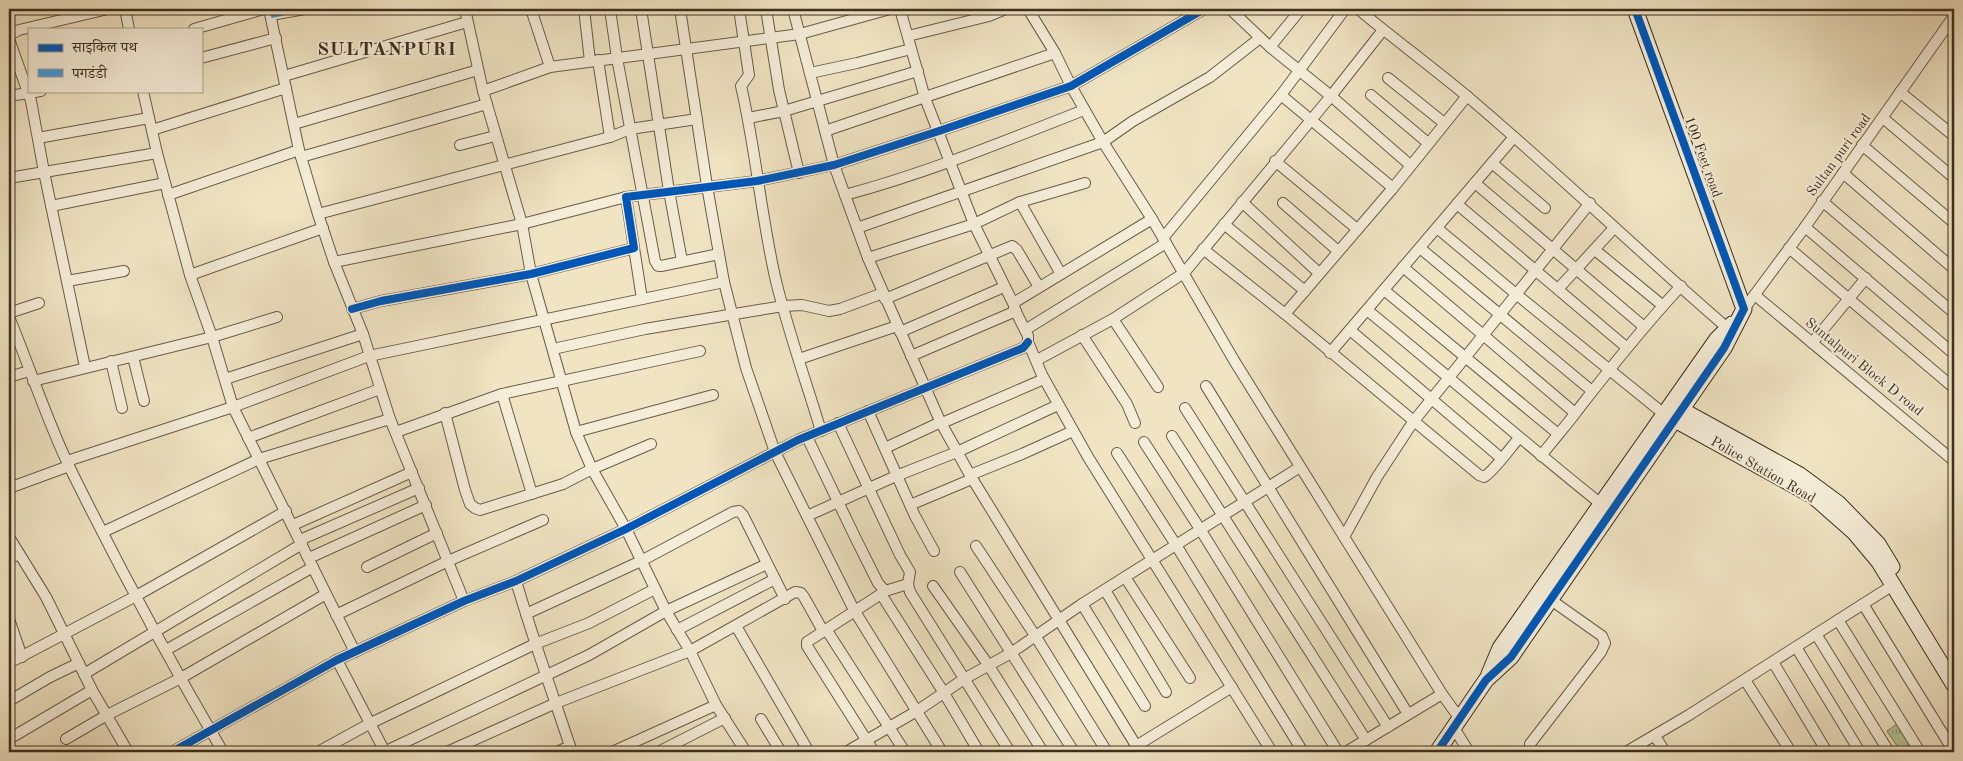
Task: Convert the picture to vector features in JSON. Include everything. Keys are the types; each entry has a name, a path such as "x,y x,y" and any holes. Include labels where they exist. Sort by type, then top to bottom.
{"street":[{"path":"9,35 19,30 77,12 108,9"},
{"path":"125,9 129,28"},
{"path":"198,28 268,11 305,9"},
{"path":"465,9 486,104 503,166 522,224 532,274 576,432 592,468 626,528 666,611 690,652 716,705 746,752"},
{"path":"531,9 550,66"},
{"path":"584,9 610,137"},
{"path":"610,9 630,130 655,261 658,266 720,254"},
{"path":"641,9 669,191 682,261"},
{"path":"680,9 707,186 724,282 746,368 775,452 854,610 942,752"},
{"path":"739,9 749,74 741,86 776,281 821,431"},
{"path":"766,9 779,90 799,172"},
{"path":"793,9 834,165 868,258 925,387 971,477 1138,749 1232,687"},
{"path":"483,91 550,66 800,34 890,9"},
{"path":"900,9 925,98 974,224 1025,330 1028,342 1044,379 1073,431 1272,752"},
{"path":"908,36 989,16 1006,9"},
{"path":"1028,9 1055,53 1084,110 1152,219 1235,362 1442,694 1469,752"},
{"path":"334,262 522,224 626,197 758,181 834,165 1071,86 1204,9"},
{"path":"1230,9 1270,47 1331,96 1410,165"},
{"path":"1270,47 1301,9"},
{"path":"1025,330 1164,240 1280,95 1345,9"},
{"path":"1358,9 1514,137 1730,330"},
{"name":"100 Feet road","path":"1635,9 1744,311"},
{"path":"268,11 276,38 300,153 318,214 334,262 362,334 390,418 464,601"},
{"name":"Sultan puri road","path":"1744,311 1954,16"},
{"path":"284,76 468,22"},
{"path":"1037,360 1113,319 1184,273 1275,161 1331,96 1383,30"},
{"path":"1942,32 1954,31"},
{"path":"202,58 276,38"},
{"path":"857,228 1103,142 1133,121 1210,77 1260,38"},
{"path":"9,40 28,93 85,367"},
{"path":"810,73 911,49"},
{"path":"825,131 1055,53"},
{"path":"294,124 478,70"},
{"path":"748,118 784,111 918,72"},
{"path":"1388,78 1444,123"},
{"path":"152,130 286,88"},
{"path":"9,96 34,92"},
{"path":"143,92 157,153 190,275 212,337 233,407 355,652"},
{"path":"1900,92 1954,136"},
{"path":"1280,95 1392,188"},
{"path":"1371,95 1428,144"},
{"path":"1285,314 1392,188 1466,96"},
{"path":"168,195 300,153 486,104"},
{"path":"845,195 898,181 1084,110"},
{"path":"38,138 149,118"},
{"path":"1883,118 1954,178"},
{"path":"318,214 503,166 630,130 697,119"},
{"path":"460,145 495,136"},
{"path":"1330,353 1514,137"},
{"path":"1862,145 1954,223"},
{"path":"9,178 157,153"},
{"path":"1275,161 1357,229"},
{"path":"1492,163 1545,208"},
{"path":"1843,172 1954,269"},
{"path":"51,206 165,183"},
{"path":"868,258 974,224 1020,202 1085,183"},
{"path":"1474,183 1643,326"},
{"path":"626,197 642,299"},
{"path":"1020,202 1061,274"},
{"path":"1242,202 1320,273"},
{"path":"1822,202 1954,313"},
{"path":"1283,203 1338,252"},
{"path":"1344,536 1377,477 1413,422 1590,203"},
{"path":"1457,204 1626,347"},
{"path":"1015,308 1015,302 1152,219"},
{"path":"1224,224 1304,291"},
{"path":"1805,227 1954,354"},
{"path":"190,275 323,228"},
{"path":"1437,228 1609,369 1673,412"},
{"path":"1558,289 1614,228"},
{"path":"553,348 783,306 802,305 829,311 840,309 884,296 1012,246 1017,250 1039,288"},
{"path":"352,308 532,274 634,248"},
{"path":"1420,248 1592,392"},
{"path":"1789,248 1954,388"},
{"path":"1203,249 1285,314 1479,475 1484,477 1490,474 1519,438"},
{"path":"1595,250 1662,305"},
{"path":"1403,267 1575,413"},
{"path":"67,281 124,271"},
{"path":"1812,342 1866,278"},
{"path":"9,488 68,464 233,407 369,356 724,282"},
{"path":"1541,456 1557,433 1592,392 1643,326 1681,286"},
{"path":"799,359 899,329 1004,287"},
{"path":"1384,290 1557,433"},
{"name":"Suntalpuri Block D road","path":"1756,296 1954,461"},
{"path":"9,313 39,303"},
{"path":"911,356 1015,308"},
{"path":"1368,310 1519,438 1602,504"},
{"path":"1486,680 1511,657 1551,600 1673,412 1717,339 1730,330 1744,311"},
{"path":"9,317 13,339 29,371 68,464 136,596 223,752"},
{"path":"33,381 212,337 277,317"},
{"path":"1113,319 1158,387"},
{"path":"1350,330 1501,458"},
{"path":"225,379 362,334"},
{"path":"1082,335 1127,404 1135,423"},
{"path":"172,752 337,660 464,601 516,581 807,437 1023,348 1028,342"},
{"path":"396,432 502,394 700,351"},
{"path":"132,357 144,401"},
{"path":"111,361 122,408"},
{"path":"9,377 29,371"},
{"path":"885,448 1044,379"},
{"path":"1206,386 1408,714"},
{"path":"248,438 380,388"},
{"path":"502,394 532,494"},
{"path":"576,432 712,395"},
{"path":"807,516 837,501 957,452 1058,405"},
{"path":"1185,408 1388,727"},
{"path":"868,411 896,476 934,551"},
{"path":"1437,752 1486,680 1500,648 1602,504 1673,412"},
{"name":"Police Station Road","path":"1673,412 1813,496 1854,532 1879,562 1954,685"},
{"name":"Police Station Road","path":"1673,412 1800,475 1838,503 1878,544 1954,666"},
{"path":"445,413 470,504 480,510 563,484 592,468 651,444"},
{"path":"103,532 259,458 390,418"},
{"path":"838,424 910,572 908,584 910,592 1010,752"},
{"path":"910,505 1073,431"},
{"path":"1172,436 1366,740"},
{"path":"807,437 883,593 979,752"},
{"path":"1144,442 1338,752"},
{"path":"1117,453 1176,544 1303,752"},
{"path":"846,752 917,711 964,679 1011,653 1059,622 1082,604 1300,467"},
{"path":"293,525 412,472"},
{"path":"84,674 156,632 301,542 419,488"},
{"path":"166,650 311,563 426,505"},
{"path":"9,663 22,658 64,633 136,596 286,511"},
{"path":"526,614 641,561 733,512 739,511 743,515 785,598"},
{"path":"336,615 448,560 543,520"},
{"path":"367,568 438,534"},
{"path":"9,537 46,597 92,690 128,752"},
{"path":"976,546 1036,637 1107,752"},
{"path":"9,559 19,554"},
{"path":"337,660 381,751 589,655 666,611 767,564"},
{"path":"960,572 1074,752"},
{"path":"1126,577 1190,678"},
{"path":"677,630 775,579"},
{"path":"516,581 534,644 571,749 557,752"},
{"path":"874,752 807,646 808,640 883,593 908,584"},
{"path":"1628,752 1893,585"},
{"path":"933,586 989,666 1043,752"},
{"path":"318,752 369,724 534,644 589,623 655,589"},
{"path":"1105,590 1166,692"},
{"path":"447,752 556,702 690,652 795,592 801,593 905,752"},
{"path":"66,739 107,715 181,678 326,594"},
{"path":"1530,744 1601,652 1605,643 1602,636 1551,600"},
{"path":"1082,604 1145,706"},
{"path":"1863,604 1954,752"},
{"path":"9,619 22,658"},
{"path":"1838,620 1920,752"},
{"path":"736,626 809,752"},
{"path":"1816,634 1889,752"},
{"path":"1796,647 1860,752"},
{"path":"1772,662 1827,752"},
{"path":"10,699 79,663"},
{"path":"1745,680 1791,752"},
{"path":"9,739 92,690"},
{"path":"1346,752 1442,694"},
{"path":"612,752 716,705"},
{"path":"658,752 725,718"},
{"path":"761,719 781,752"},
{"path":"1654,736 1665,752"}],"green space":[{"path":"1901,721 1920,752 1901,752 1887,731"}],"marked path":[{"path":"271,15 305,9"}],"cycle path":[{"path":"352,309 381,301 531,274 634,248 626,197 757,181 834,165 939,131 1071,86 1204,9"},
{"path":"1437,752 1486,680 1511,657 1724,348 1744,309 1635,9"},
{"path":"172,752 337,660 464,601 516,581 626,529 798,440 1023,348 1028,342"}],"district":[{"name":"SULTANPURI","path":"387,50"}]}
